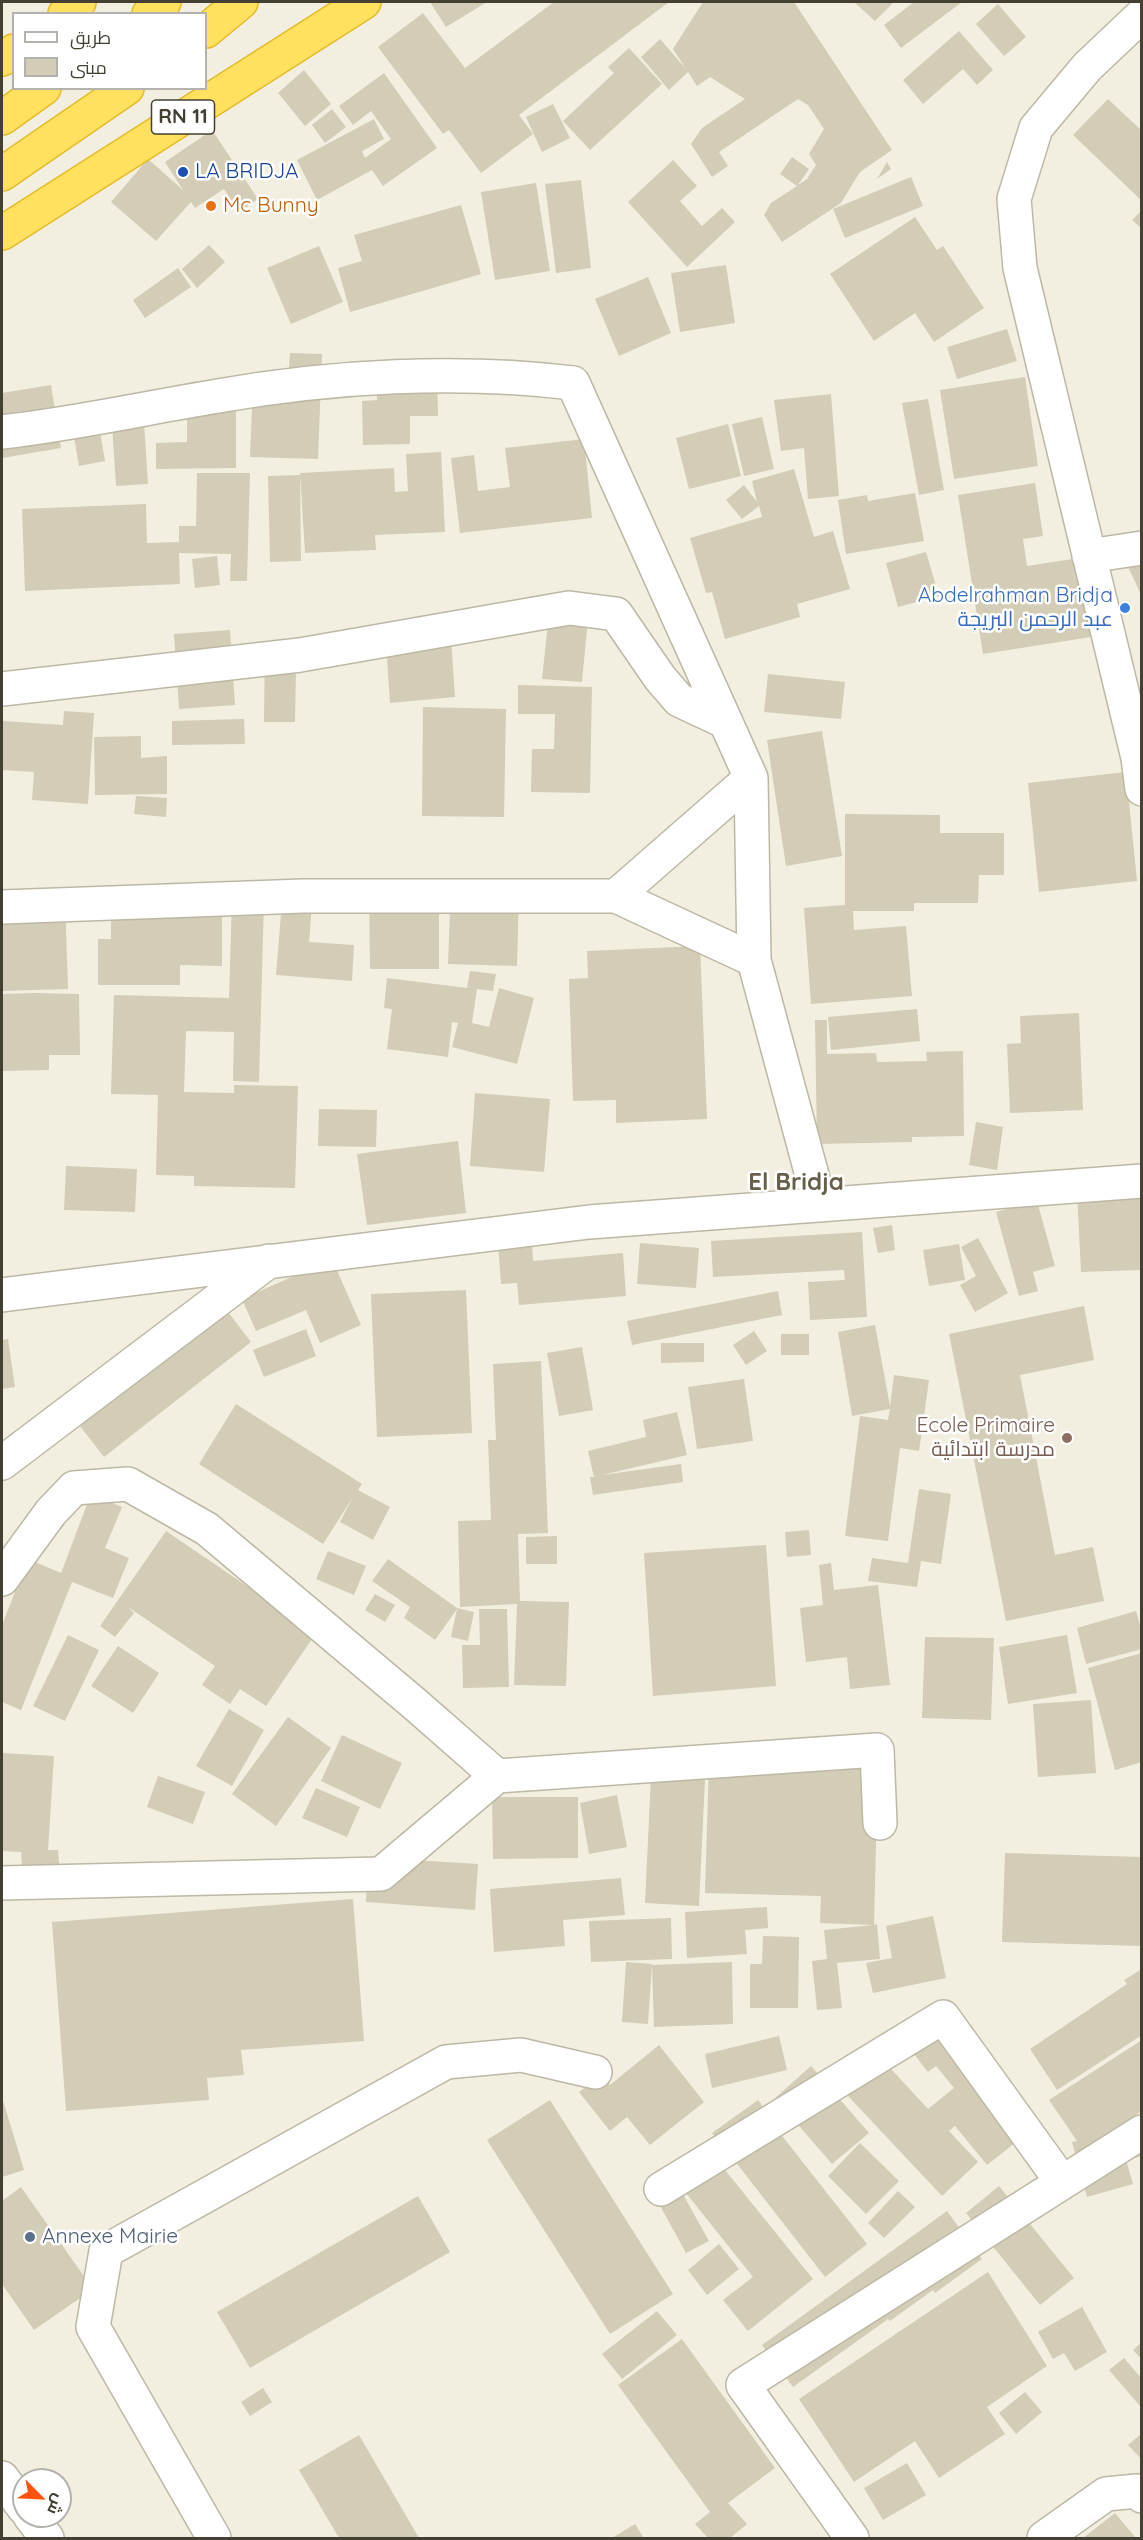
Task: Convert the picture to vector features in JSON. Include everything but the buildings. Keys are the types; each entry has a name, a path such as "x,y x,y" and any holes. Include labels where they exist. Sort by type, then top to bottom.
{"highway":[{"path":"67,12 79,2"},
{"path":"152,12 164,2"},
{"path":"207,30 241,2"},
{"name":"RN 11","path":"2,233 364,2"},
{"path":"2,118 41,90"},
{"path":"2,174 124,90"}],"street":[{"path":"1142,15 1087,67 1036,128 1014,199 1020,268 1138,758 1142,789"},
{"path":"2,432 57,426 219,395 354,378 525,377 573,383 751,778 754,960 820,1205"},
{"path":"1089,556 1142,548"},
{"path":"2,689 300,655 569,609 616,614 660,678 680,700 726,722"},
{"path":"616,896 751,778"},
{"path":"2,907 303,896 616,896 754,960"},
{"path":"2,1295 590,1222 1142,1181"},
{"path":"2,1463 271,1260"},
{"path":"2,1579 51,1512 74,1488 128,1484 207,1529 416,1705 496,1776"},
{"path":"2,1883 381,1874 496,1776 877,1750 880,1823"},
{"path":"660,2189 943,2016 1062,2182"},
{"path":"214,2538 93,2327 106,2251 446,2062 521,2055 595,2072"},
{"path":"852,2538 743,2385 1142,2132"},
{"path":"2,2478 12,2492"},
{"path":"1044,2538 1106,2494 1137,2491 1142,2496"}],"place":[{"name":"LA BRIDJA","path":"183,172"},
{"name":"Mc Bunny","path":"211,206"},
{"name":"Abdelrahman Bridja عبد الرحمن البريجة","path":"1125,608"},
{"name":"Ecole Primaire مدرسة ابتدائية","path":"1067,1438"},
{"name":"Annexe Mairie","path":"30,2237"}],"district":[{"name":"El Bridja","path":"796,1183"}]}
